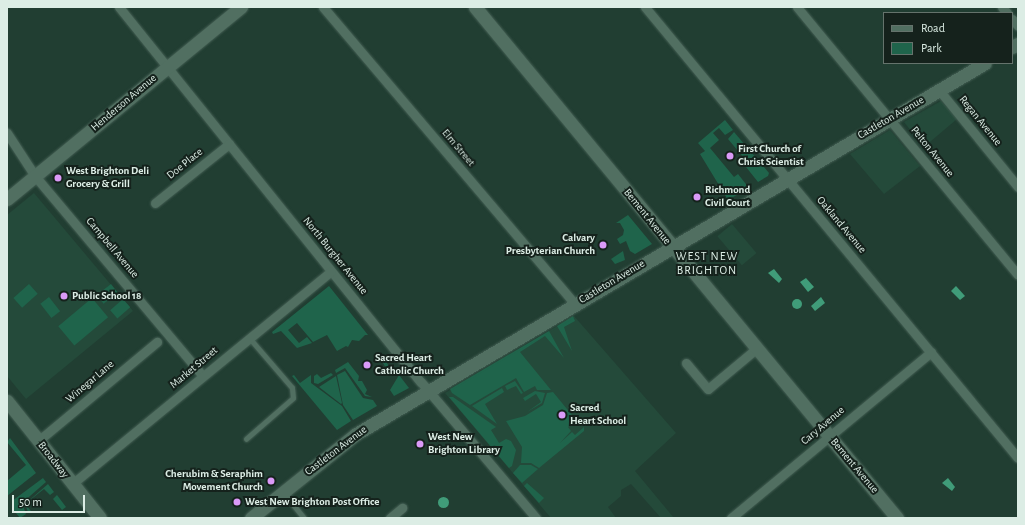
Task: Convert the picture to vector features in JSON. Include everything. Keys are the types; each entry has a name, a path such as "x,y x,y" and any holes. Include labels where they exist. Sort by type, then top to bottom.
{"street":[{"name":"North Burgher Avenue","path":"119,7 428,391 536,518"},
{"name":"Henderson Avenue","path":"7,198 241,7"},
{"name":"Elm Street","path":"323,7 575,304"},
{"name":"Bement Avenue","path":"475,7 897,518"},
{"name":"Oakland Avenue","path":"645,7 1018,458"},
{"name":"Pelton Avenue","path":"797,7 1018,275"},
{"name":"Castleton Avenue","path":"250,518 356,434 983,64"},
{"name":"Regan Avenue","path":"939,90 1018,187"},
{"name":"Campbell Avenue","path":"7,133 35,176 203,376"},
{"name":"Doe Place","path":"155,203 229,144"},
{"name":"Market Street","path":"72,484 331,270"},
{"name":"Winegar Lane","path":"38,441 157,342"},
{"path":"686,363 708,390 757,348"},
{"name":"Cary Avenue","path":"731,518 931,352"},
{"name":"Broadway","path":"7,401 100,518"},
{"path":"390,518 402,508"}],"lane":[{"path":"246,440 293,398 292,388 249,338"},
{"path":"283,491 304,518"}],"shaded area":[{"path":"941,101 957,119 924,147 904,122"},
{"path":"890,130 920,166 884,194 850,154"},
{"name":"Public School 18","path":"34,193 133,311 26,399 7,376 7,215"},
{"path":"732,224 756,253 742,265 717,236"},
{"path":"774,269 782,279 779,283 768,273"},
{"path":"806,278 814,287 808,292 800,282"},
{"path":"956,286 965,296 960,300 951,291"},
{"path":"821,297 825,303 815,311 811,306"},
{"path":"795,299 799,299 801,300 801,308 795,309 792,306 792,302"},
{"name":"Sacred Heart School","path":"574,316 676,433 635,471 674,518 661,518 631,484 621,490 621,496 608,507 616,518 551,518 445,393"},
{"path":"948,478 955,487 952,491 942,483"},
{"path":"443,496 447,498 449,502 447,506 443,508 439,506 437,502 439,498"}],"green space":[{"path":"725,120 733,130 725,135 719,128 713,133 719,140 710,148 734,177 738,174 749,188 728,200 700,154 705,151 698,143"},
{"path":"734,132 769,173 768,176 758,182 746,167 749,164 728,139"},
{"path":"628,215 652,244 635,254 630,251 626,241 620,244 617,239 623,235 624,230 620,223 616,223"},
{"path":"623,251 625,260 615,264 611,259"},
{"path":"29,284 38,294 22,308 13,298"},
{"path":"111,284 118,293 104,304 97,295"},
{"path":"329,286 368,335 365,335 359,341 352,340 348,347 346,346 337,351 327,335 313,342 297,323 288,330 299,343 307,337 312,343 297,348 281,331 273,334 272,332"},
{"path":"49,297 60,311 51,318 40,304"},
{"path":"92,298 108,317 74,345 58,326"},
{"path":"123,299 130,307 117,318 110,310"},
{"path":"573,316 575,321 564,327 572,351 557,326"},
{"path":"549,331 564,358 545,336 520,352 551,390 537,390 535,386 524,392 516,378 470,405 452,393 450,389"},
{"path":"376,353 381,356 395,373 394,375 392,371 389,373 383,363 380,363 374,354"},
{"path":"348,362 359,376 358,381 362,381 367,390 365,394 372,397 365,396 345,368 336,373 335,370"},
{"path":"345,371 363,398 373,400 377,406 353,420 343,405 337,375"},
{"path":"331,373 333,375 318,384 314,383 314,376 317,374 321,378"},
{"path":"294,375 300,383 311,375 311,383 342,406 351,421 337,430 292,376"},
{"path":"399,375 409,388 394,396 390,390"},
{"path":"336,376 342,403 341,404 319,387"},
{"path":"515,381 523,393 521,394 516,386 507,390 505,386"},
{"path":"502,388 504,392 485,404 497,424 472,406"},
{"path":"535,391 545,393 542,403 527,412 541,402 536,394 525,401 523,398"},
{"path":"553,392 576,420 568,427 571,431 560,443 572,432 575,435 584,427 584,431 539,468 531,463 521,463 522,447 506,421 525,416 543,405 547,393"},
{"path":"449,397 453,397 496,427 491,430 499,443 506,439 511,441 516,450 512,466 509,468"},
{"path":"10,438 36,473 7,496 7,481 26,465 7,442"},
{"path":"520,465 531,465 538,469 522,483 513,473"},
{"path":"43,478 46,482 22,503 26,514 20,518 12,508 12,501"},
{"path":"527,483 544,498 539,503 524,486"},
{"path":"48,484 54,492 50,495 44,489 25,504"},
{"path":"57,495 66,507 62,510 53,499"},
{"path":"25,504 31,511 28,512"}],"place":[{"name":"First Church of Christ Scientist","path":"730,156"},
{"name":"West Brighton Deli Grocery & Grill","path":"58,178"},
{"name":"Richmond Civil Court","path":"697,197"},
{"name":"Calvary Presbyterian Church","path":"603,245"},
{"name":"Public School 18","path":"64,296"},
{"name":"Sacred Heart Catholic Church","path":"367,365"},
{"name":"Sacred Heart School","path":"562,415"},
{"name":"West New Brighton Library","path":"420,444"},
{"name":"Cherubim & Seraphim Movement Church","path":"271,481"},
{"name":"West New Brighton Post Office","path":"237,502"}],"district":[{"name":"WEST NEW BRIGHTON","path":"707,264"}]}
